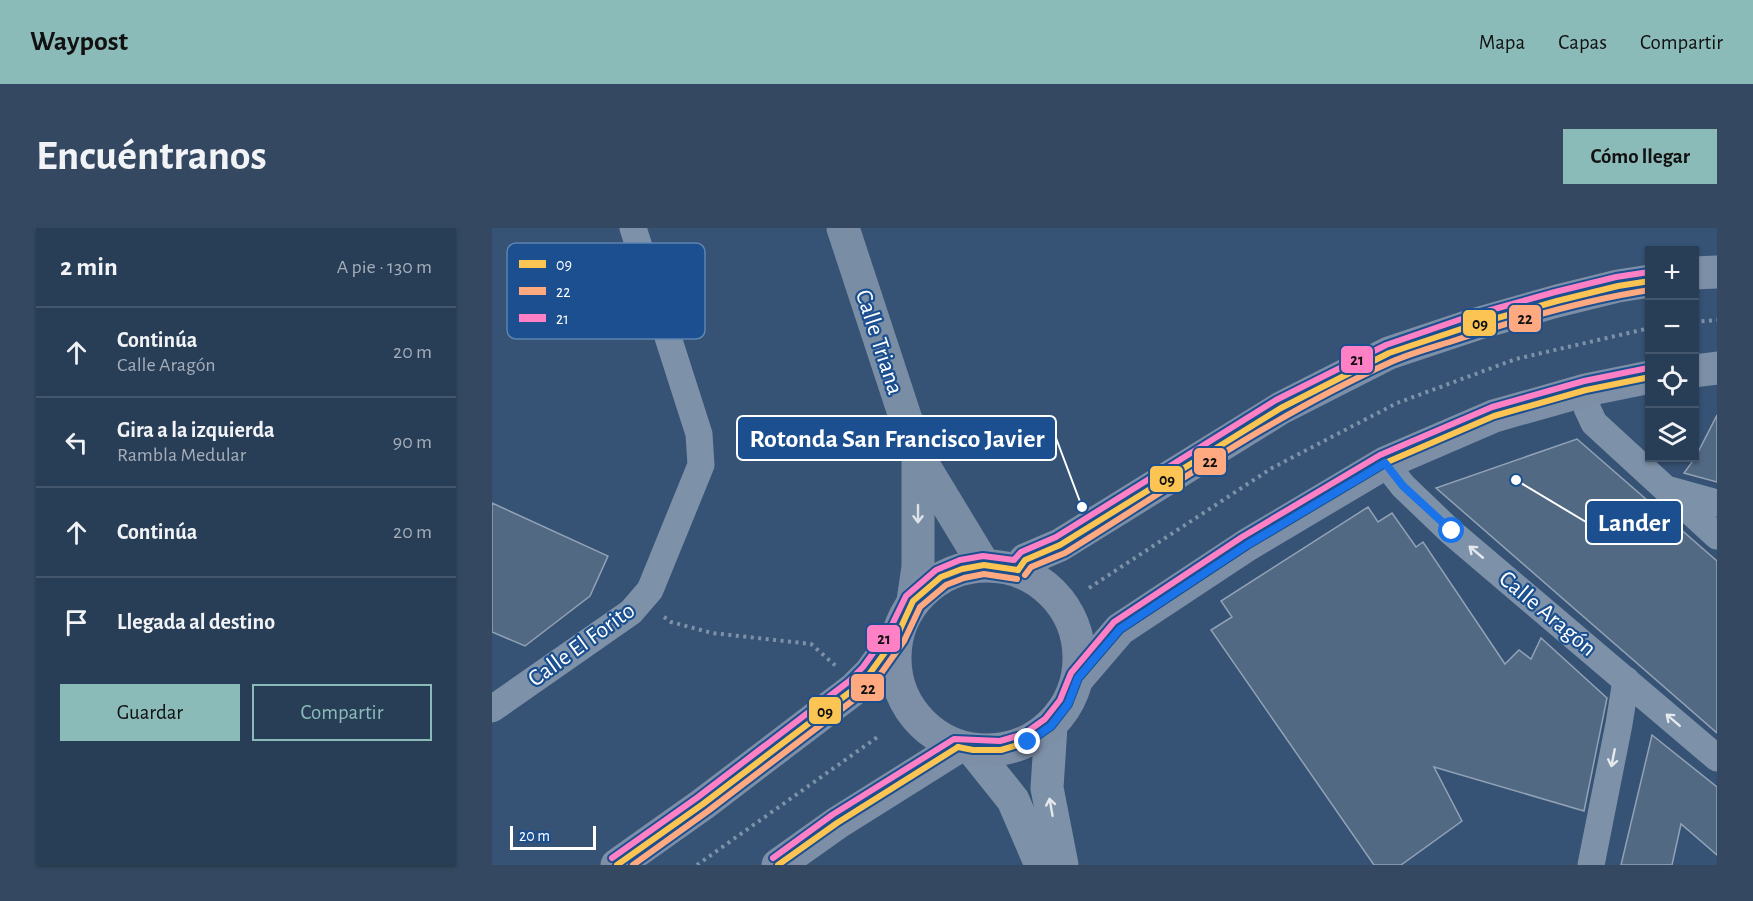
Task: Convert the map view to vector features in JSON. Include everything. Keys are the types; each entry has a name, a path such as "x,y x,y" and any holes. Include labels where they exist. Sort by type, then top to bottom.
{"main road":[{"name":"Calle Triana","path":"843,228 918,456 984,565"},
{"path":"1699,273 1717,272"},
{"path":"1018,570 1025,560 1060,545 1281,408 1389,353 1476,324 1557,301 1645,282"},
{"path":"1699,370 1717,368"},
{"path":"1078,678 1120,629 1247,545 1385,463 1494,416 1586,390 1645,378"},
{"name":"Calle Triana","path":"913,601 918,567 918,456"},
{"path":"616,865 703,804 854,689 870,673 897,636 913,601 941,577 962,569 984,565 1018,570 1047,587 1068,613 1079,644 1078,678 1068,704 1051,726 1028,742 1001,750 966,748 933,734 912,713 899,688 894,660 897,636"},
{"path":"778,865 837,823 966,748"}],"street":[{"name":"Calle El Forito","path":"633,228 638,243"},
{"name":"Calle El Forito","path":"492,709 631,612 650,590 701,465 699,434 669,339"},
{"path":"1586,390 1587,408 1594,423 1717,536"},
{"name":"Calle Aragón","path":"1385,463 1403,486 1452,531 1717,758"},
{"path":"1666,489 1717,503"},
{"path":"1591,865 1620,724 1626,680"},
{"path":"1051,726 1047,788 1062,865"},
{"path":"966,748 1013,800 1041,865"}],"path":[{"path":"1699,322 1717,320"},
{"path":"1089,588 1272,468 1397,403 1516,359 1645,329"},
{"path":"640,601 671,622 712,633 811,644 841,670"},
{"path":"697,865 879,736"}],"building":[{"path":"1717,415 1717,482 1684,473 1692,462 1699,462 1699,450"},
{"path":"1577,439 1717,561 1717,733 1436,488"},
{"path":"492,503 608,556 590,596 525,646 492,632"},
{"path":"1368,507 1378,522 1392,513 1416,547 1423,542 1505,664 1519,650 1531,659 1541,638 1607,698 1584,811 1434,767 1462,821 1401,865 1374,865 1211,630 1232,617 1221,601"},
{"path":"1652,735 1717,787 1717,855 1681,824 1672,865 1621,865"}],"transit line":[{"name":"21","path":"612,858 698,797 848,682 863,667 889,631 906,596 936,570 960,560 983,556 1014,560 1021,552 1056,537 1276,400 1386,345 1473,315 1555,292 1616,277 1645,273"},
{"name":"09","path":"1018,570 1025,560 1060,545 1281,408 1389,353 1476,324 1557,301 1645,282"},
{"name":"22","path":"1025,575 1031,567 1065,553 1184,477 1306,404 1391,362 1528,318 1601,299 1645,291"},
{"name":"21","path":"773,858 832,815 954,739 1000,741 1024,734 1045,719 1060,700 1071,673 1114,622 1242,537 1380,455 1492,407 1584,381 1645,369"},
{"name":"09","path":"958,747 973,750 1001,750 1028,742 1051,726 1068,704 1078,678 1120,629 1247,545 1385,463 1494,416 1586,390 1645,378"},
{"name":"09","path":"617,865 703,804 854,689 870,673 897,636 913,601 941,577 962,569 984,565 1018,570"},
{"name":"22","path":"633,865 860,695 877,679 904,641 920,607 946,585 984,574 1017,579"},
{"name":"09","path":"778,865 837,823 958,747"}],"place":[{"name":"Lander","path":"1516,480"},
{"name":"Rotonda San Francisco Javier","path":"1082,507"}],"route":[{"path":"1028,742 1051,726 1068,704 1078,678 1120,629 1247,545 1385,463 1403,486 1452,531"}]}
